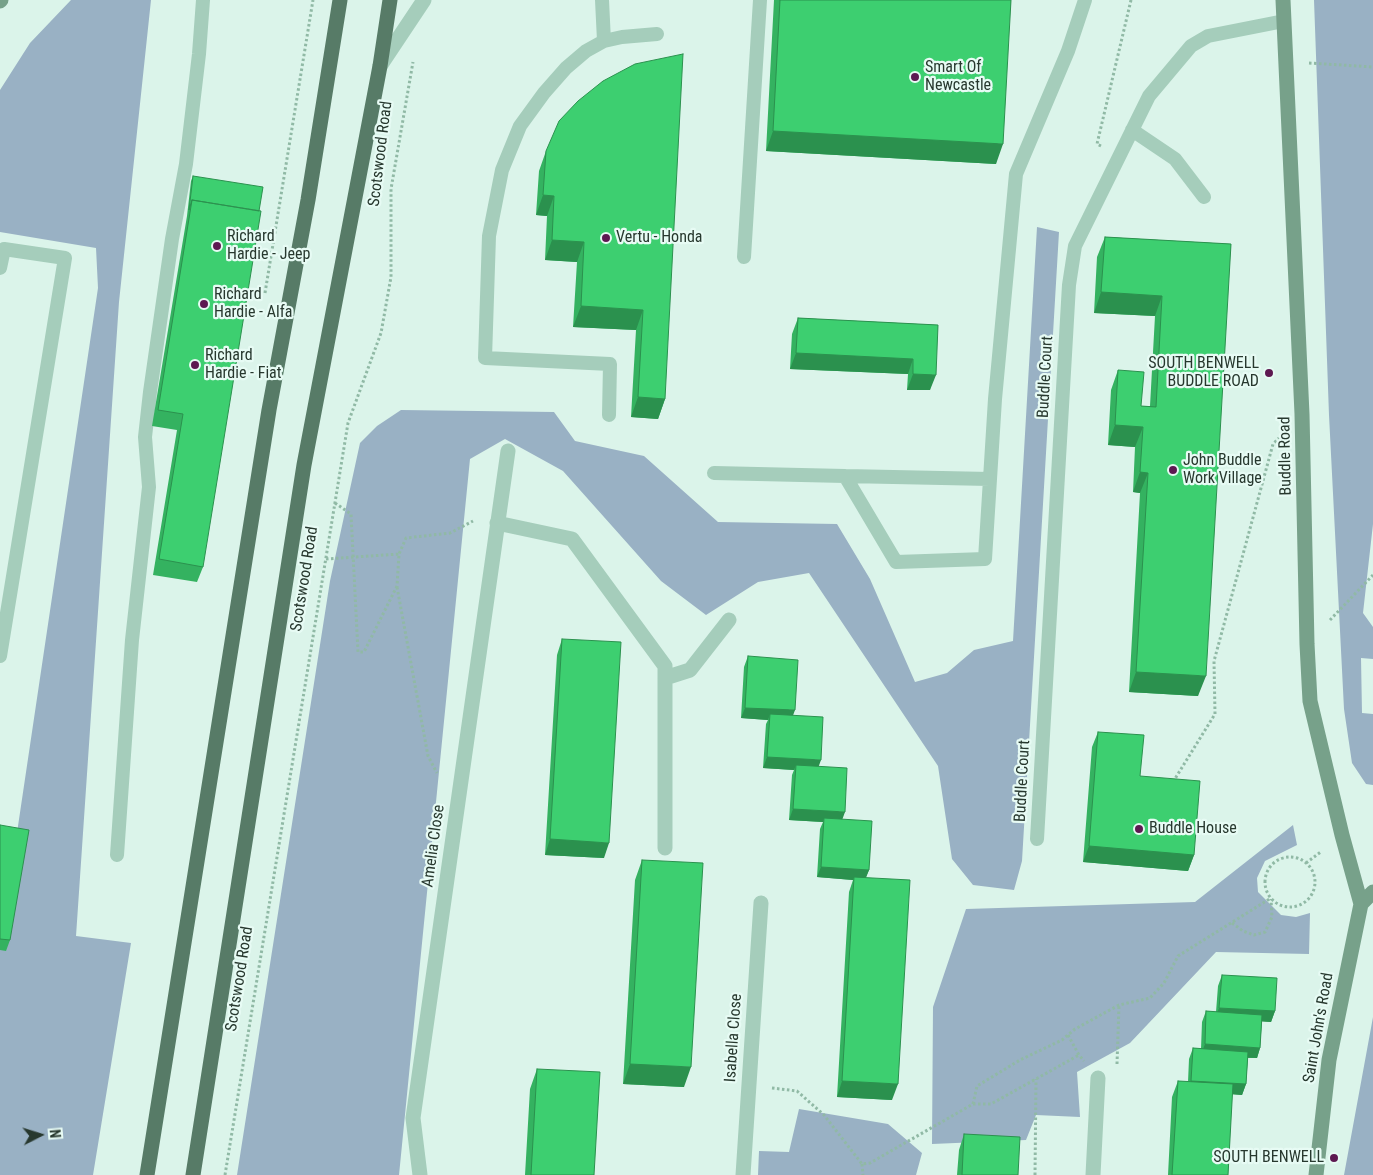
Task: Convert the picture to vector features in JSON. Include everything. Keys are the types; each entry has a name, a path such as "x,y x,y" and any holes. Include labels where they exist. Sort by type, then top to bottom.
{"main road":[{"path":"147,1175 266,429 308,200 340,0"},
{"name":"Scotswood Road","path":"193,1175 302,474 380,66 390,0"}],"street":[{"path":"380,66 424,0"},
{"name":"Buddle Road","path":"1283,0 1302,414 1310,701 1342,835 1361,904"},
{"name":"Amelia Close","path":"420,1175 413,1118 508,450"},
{"path":"497,523 572,539 665,666 665,848"},
{"path":"665,678 690,670 729,620"},
{"path":"1361,904 1373,892"},
{"name":"Isabella Close","path":"743,1175 761,903"},
{"name":"Saint John's Road","path":"1316,1175 1329,1060 1361,904"},
{"path":"1093,1175 1098,1078"}],"lane":[{"path":"117,855 132,640 149,495 145,437 167,277 186,164 199,54 203,0"},
{"path":"602,0 604,41"},
{"path":"744,257 760,0"},
{"path":"845,476 896,562 985,559 996,390 1016,174 1068,51 1085,0"},
{"name":"Buddle Court","path":"1037,839 1069,285 1075,246 1149,96 1191,46 1208,36 1284,21"},
{"path":"608,415 610,364 484,358 488,236 502,170 520,126 544,93 566,68 586,50 604,41 622,37 657,34"},
{"path":"1132,130 1175,159 1204,197"},
{"path":"0,268 4,249 65,258 0,656"},
{"path":"714,473 990,479"}],"path":[{"path":"1119,156 1097,144 1130,0"},
{"name":"Scotswood Road","path":"225,1175 348,423 383,323 391,278 391,189 408,80 414,55"},
{"path":"1285,62 1373,67"},
{"path":"1172,784 1215,714 1214,661 1272,444 1302,414"},
{"path":"335,503 351,514 358,652 364,652 397,586"},
{"path":"438,774 428,756 397,586 399,554 406,538 450,533 500,506"},
{"path":"326,559 399,554"},
{"path":"1307,644 1373,575"},
{"path":"1232,923 1243,931 1254,935 1265,932 1272,917 1271,898 1265,883 1270,868 1283,858 1291,857 1306,863 1311,869 1315,885 1307,900 1301,905 1293,907 1284,906 1271,898"},
{"path":"972,1104 977,1086 1020,1060 1062,1040 1075,1029 1119,1005 1150,998 1164,983 1178,956 1271,898"},
{"path":"1068,1035 1079,1055 1098,1078 1118,1063 1119,1005"},
{"path":"862,1164 870,1163 972,1104 991,1104 1079,1055"},
{"path":"1035,1175 1036,1079"},
{"path":"748,1085 797,1091 824,1115 862,1164 863,1175"}],"shaded area":[{"path":"71,0 151,0 119,302 76,936 131,943 93,1175 0,1175 0,947 98,288 96,248 0,232 0,90 30,43"},
{"path":"1314,0 1373,0 1373,524 1363,613 1373,627 1373,659 1361,658 1362,713 1373,714 1373,785 1366,784 1352,763 1344,709 1329,415"},
{"path":"1037,227 1059,232 1022,861 1014,890 973,885 952,859 938,766 809,573 758,582 706,615 661,581 563,471 505,439 470,459 399,1175 237,1175 330,581 360,443 377,426 401,410 554,412 575,441 644,456 718,522 837,524 870,579 915,682 947,673 974,650 1013,641"},
{"path":"1293,825 1297,845 1265,861 1257,878 1258,892 1281,915 1296,917 1310,913 1309,954 1216,952 1130,1043 1077,1072 1080,1117 1036,1115 1026,1140 932,1144 933,1007 966,909 1195,902"},
{"path":"1373,1017 1373,1175 1344,1175"},
{"path":"799,1109 888,1124 922,1153 916,1175 758,1175 759,1151 789,1152"}],"building":[{"path":"780,0 1011,0 1003,144 773,131"},
{"name":"Vertu - Honda","path":"683,54 665,399 638,397 643,310 581,306 584,242 552,240 554,196 543,195 546,151 559,121 578,101 603,81 635,64"},
{"path":"193,176 263,187 259,211 192,200 189,210"},
{"path":"192,200 261,211 203,567 159,559 183,414 158,410"},
{"name":"John Buddle Work Village","path":"1105,237 1231,244 1206,676 1136,672 1148,473 1140,472 1143,427 1115,425 1118,370 1144,372 1141,406 1156,407 1162,296 1101,292"},
{"path":"798,318 938,325 936,375 913,374 913,359 796,353"},
{"path":"562,639 621,642 609,843 550,839"},
{"path":"748,656 798,660 795,710 745,708"},
{"path":"770,714 823,717 821,760 767,757"},
{"name":"Buddle House","path":"1098,732 1144,735 1140,776 1200,781 1194,855 1089,846"},
{"path":"796,765 847,768 845,812 793,809"},
{"path":"824,818 872,821 869,870 821,867"},
{"path":"0,825 29,830 10,940 0,939"},
{"path":"642,860 703,863 691,1067 630,1064"},
{"path":"854,877 910,880 898,1084 842,1081"},
{"path":"1222,975 1277,978 1275,1011 1219,1008"},
{"path":"1206,1011 1262,1015 1260,1048 1205,1044"},
{"path":"1193,1048 1248,1052 1246,1084 1191,1081"},
{"path":"537,1069 600,1072 594,1175 531,1175"},
{"path":"1178,1081 1233,1084 1228,1175 1172,1175"},
{"path":"964,1134 1020,1137 1018,1175 962,1175"}],"place":[{"name":"Smart Of Newcastle","path":"915,77"},
{"name":"Vertu - Honda","path":"606,238"},
{"name":"Richard Hardie - Jeep","path":"217,246"},
{"name":"Richard Hardie - Alfa","path":"204,304"},
{"name":"Richard Hardie - Fiat","path":"195,365"},
{"name":"SOUTH BENWELL BUDDLE ROAD","path":"1269,373"},
{"name":"John Buddle Work Village","path":"1173,470"},
{"name":"Buddle House","path":"1139,829"},
{"name":"SOUTH BENWELL","path":"1334,1158"}]}
